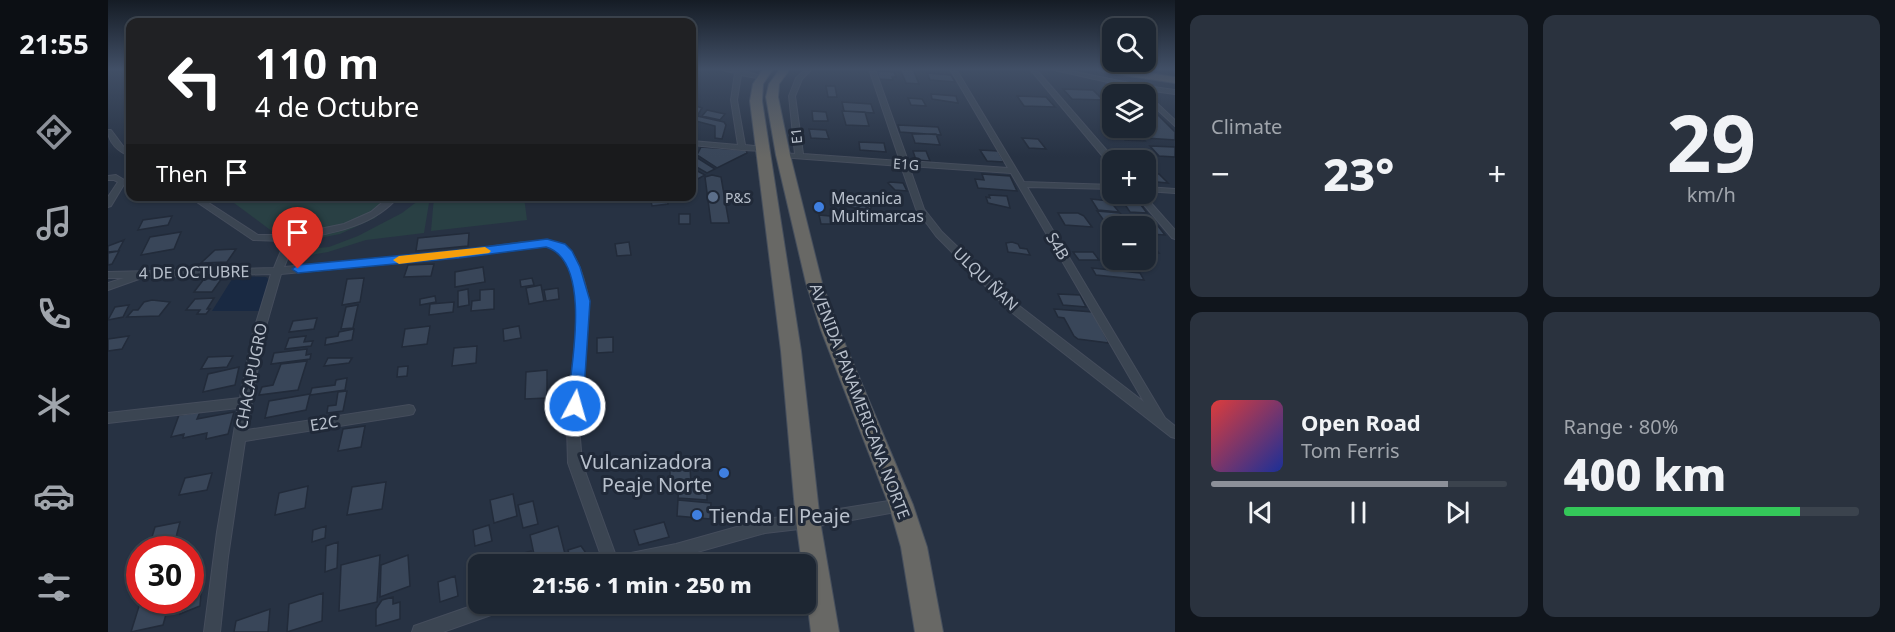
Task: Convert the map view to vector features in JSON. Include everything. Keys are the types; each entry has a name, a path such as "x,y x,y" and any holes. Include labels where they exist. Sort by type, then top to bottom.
{"highway":[{"name":"AVENIDA PANAMERICANA NORTE","path":"757,98 791,351 808,521 825,632"},
{"name":"AVENIDA PANAMERICANA NORTE","path":"772,98 791,156 820,301 901,505 914,547 929,632"}],"street":[{"path":"734,98 742,148"},
{"name":"E1","path":"791,156 792,98"},
{"name":"ULQU ÑAN","path":"882,98 920,209 939,234 1014,308 1175,433"},
{"name":"S4B","path":"971,98 1163,424"},
{"path":"1058,98 1102,150"},
{"path":"1156,105 1175,124"},
{"path":"108,132 120,148 126,152"},
{"path":"696,143 762,149"},
{"name":"E1G","path":"791,156 1014,171"},
{"path":"108,178 116,177 122,181 108,204"},
{"path":"1021,184 1102,187"},
{"path":"1156,190 1175,191"},
{"path":"200,201 256,238 291,238 360,221 380,210 390,201"},
{"path":"1148,204 1175,236"},
{"name":"CHACAPUGRO","path":"212,632 220,549 253,352 276,271 291,238"},
{"name":"4 DE OCTUBRE","path":"108,275 147,272 276,271 459,254 547,243 561,247 568,254 574,267 584,301 573,426 575,463 608,554"},
{"path":"108,287 147,272"},
{"path":"108,418 245,402"},
{"name":"E2C","path":"239,437 409,410"},
{"path":"661,554 765,526 901,505"},
{"path":"420,632 471,614"}],"green space":[{"path":"231,201 394,201 375,218 340,234 298,242 273,232"},
{"path":"418,201 429,201 424,233 366,240 328,252 281,260 286,251 329,247 358,236 402,213"},
{"path":"434,201 525,201 527,220 431,231"}],"water":[{"path":"234,276 266,277 271,281 262,311 212,311"}],"building":[{"path":"908,98 922,99 926,106 911,105"},
{"path":"957,98 958,103 932,99"},
{"path":"1019,98 1047,98 1055,107 1024,106"},
{"path":"1072,98 1101,98 1072,99"},
{"path":"842,102 871,104 874,113 844,111"},
{"path":"696,106 702,108 697,116 724,122 726,125 722,139 715,138 715,126 696,121"},
{"path":"707,110 725,114 720,120 702,116"},
{"path":"812,111 826,112 828,121 813,121"},
{"path":"842,111 865,112 869,126 846,125"},
{"path":"1156,115 1175,132 1175,140 1146,138 1156,138"},
{"path":"898,125 938,127 941,135 900,132"},
{"path":"809,129 826,130 829,139 811,138"},
{"path":"912,134 936,134 940,145 915,143"},
{"path":"1022,138 1038,139 1046,149 1029,148"},
{"path":"1123,138 1142,138 1145,141"},
{"path":"859,142 884,143 886,152 860,150"},
{"path":"1150,146 1175,147 1175,157 1159,156"},
{"path":"701,147 746,150 747,153 717,168 697,155"},
{"path":"980,150 998,151 1004,162 987,161"},
{"path":"913,151 926,151 930,161 916,160"},
{"path":"696,157 715,169 707,173 696,167"},
{"path":"696,170 705,175 696,180"},
{"path":"982,174 1010,176 1017,191 978,188 975,179 984,180"},
{"path":"1156,174 1159,174 1168,183 1156,182"},
{"path":"712,175 721,177 729,223 711,223 705,177"},
{"path":"888,183 903,183 907,191 895,190"},
{"path":"876,195 893,196 897,202 880,203"},
{"path":"989,195 1007,196 1010,208 988,203 986,197 990,198"},
{"path":"835,197 872,204 870,211 834,204"},
{"path":"1091,199 1102,200 1102,204 1112,204 1119,212 1098,210"},
{"path":"651,201 668,201 668,204 652,206"},
{"path":"1125,204 1140,204 1147,213 1130,212"},
{"path":"1097,211 1120,213 1122,216 1102,216 1102,218"},
{"path":"1058,213 1078,213 1084,216 1092,227 1065,225"},
{"path":"679,214 690,214 690,224 679,224"},
{"path":"819,215 830,216 832,224 821,224"},
{"path":"172,216 168,225 138,230 143,220"},
{"path":"1156,226 1158,226 1165,235 1156,234"},
{"path":"181,232 174,249 141,255 150,237"},
{"path":"469,233 468,246 416,251 418,238"},
{"path":"124,240 118,251 108,252 108,246"},
{"path":"629,242 631,255 617,256 615,244"},
{"path":"1006,243 1018,244 1020,248 1027,249 1030,255 1008,252"},
{"path":"236,249 227,262 201,263 215,250"},
{"path":"119,251 112,264 108,265 108,253"},
{"path":"1073,252 1093,252 1099,260 1079,260"},
{"path":"434,264 431,276 404,277 408,265"},
{"path":"483,267 485,282 455,287 455,272"},
{"path":"1092,268 1140,273 1144,280 1096,275"},
{"path":"222,278 212,292 194,292 204,279"},
{"path":"364,278 360,302 342,305 347,279"},
{"path":"532,278 534,285 521,287 520,280"},
{"path":"541,285 544,301 529,304 526,288"},
{"path":"558,288 559,299 546,301 544,290"},
{"path":"468,289 469,305 458,307 458,291"},
{"path":"494,289 494,309 471,311 472,301 480,300 480,290"},
{"path":"1058,294 1080,295 1086,307 1063,305"},
{"path":"435,296 436,302 420,305 420,299"},
{"path":"214,298 206,314 197,314 200,310 186,310 195,299"},
{"path":"152,300 170,302 159,316 127,317 133,310 138,310 144,302"},
{"path":"454,302 453,312 429,315 430,304"},
{"path":"129,305 123,317 108,320 115,307"},
{"path":"358,305 353,328 341,329 346,307"},
{"path":"1054,309 1093,312 1109,343 1078,339 1064,318 1058,317"},
{"path":"317,318 314,329 289,332 293,321"},
{"path":"430,326 427,344 402,347 405,329"},
{"path":"519,326 521,338 504,341 503,329"},
{"path":"354,329 352,340 325,345 326,338"},
{"path":"129,336 122,349 108,351 108,339"},
{"path":"306,336 304,342 313,341 311,346 285,349 289,338"},
{"path":"613,337 613,352 597,353 597,338"},
{"path":"477,346 476,363 452,366 454,348"},
{"path":"307,349 306,355 311,354 310,359 271,364 274,353"},
{"path":"233,356 227,367 201,369 208,357"},
{"path":"328,358 352,358 349,363 324,366"},
{"path":"307,361 298,390 259,395 262,387 273,385 281,364"},
{"path":"408,366 407,376 397,377 398,367"},
{"path":"239,367 235,385 203,392 208,374"},
{"path":"547,370 547,398 525,399 526,372"},
{"path":"347,378 345,390 310,395 312,388 335,385 336,380"},
{"path":"347,391 343,411 327,413 328,406 336,405 338,392"},
{"path":"310,394 306,410 265,418 269,401"},
{"path":"200,412 197,419 234,412 228,434 206,439 207,433 183,438 184,434 171,437 179,415"},
{"path":"365,426 361,447 338,451 343,429"},
{"path":"670,465 690,466 691,485 670,485"},
{"path":"212,473 207,490 179,495 185,478"},
{"path":"386,482 382,509 347,515 352,487"},
{"path":"308,486 305,508 275,515 279,493"},
{"path":"679,486 707,488 707,500 678,498"},
{"path":"513,494 517,516 494,523 490,500"},
{"path":"678,500 711,503 710,519 677,516"},
{"path":"533,501 538,524 523,528 518,505"},
{"path":"180,522 176,536 152,536 155,527"},
{"path":"664,522 669,537 639,545 634,530"},
{"path":"489,525 492,541 475,546 473,530"},
{"path":"326,526 325,538 312,542 313,530"},
{"path":"558,526 565,554 534,554 530,535"},
{"path":"338,542 337,568 325,572 326,546"},
{"path":"581,546 587,554 569,554 568,550"},
{"path":"380,555 377,602 339,611 341,565"},
{"path":"408,555 410,586 380,597 381,565"},
{"path":"455,576 458,596 440,602 438,582"},
{"path":"323,593 322,621 287,632 289,604"},
{"path":"393,597 393,604 400,602 400,619 376,626 376,609 382,600"},
{"path":"270,609 268,632 234,632 236,621"},
{"path":"137,614 166,614 163,625 131,632"}],"slow traffic":[{"path":"399,260 485,251"}],"place":[{"name":"P&S","path":"713,197"},
{"name":"Mecanica Multimarcas","path":"819,207"},
{"name":"Vulcanizadora Peaje Norte","path":"724,473"},
{"name":"Tienda El Peaje","path":"697,515"}],"route":[{"path":"298,269 459,254 547,243 561,247 568,254 574,267 584,301 575,406"}]}
